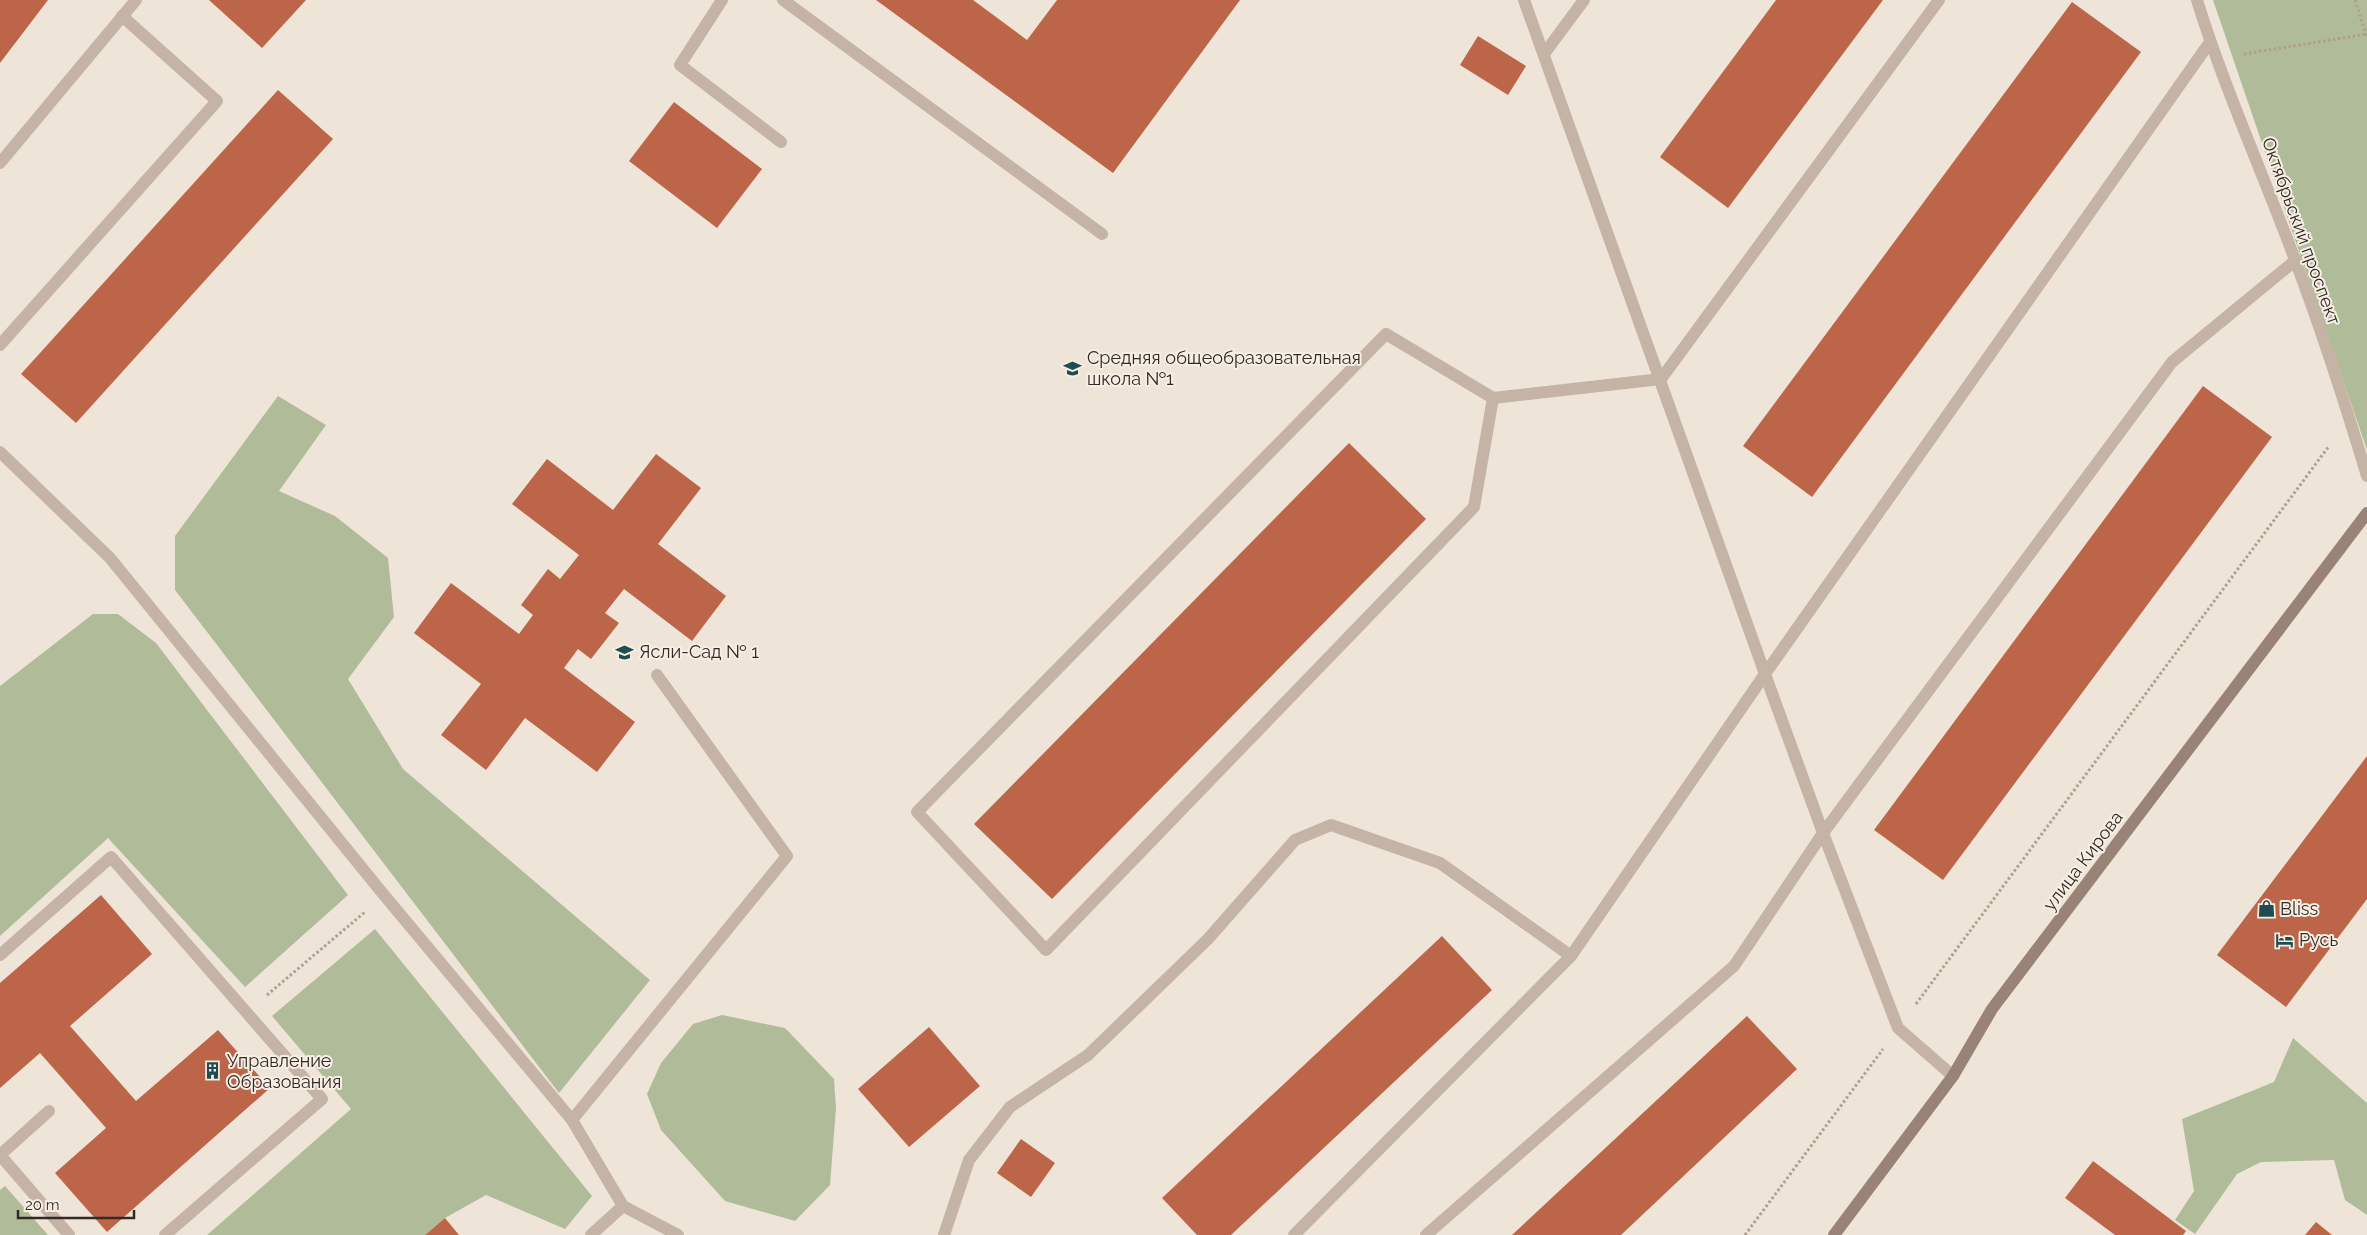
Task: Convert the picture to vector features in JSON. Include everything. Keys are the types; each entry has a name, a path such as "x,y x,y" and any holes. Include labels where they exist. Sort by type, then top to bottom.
{"street":[{"path":"0,163 136,0"},
{"path":"722,0 680,65 781,142"},
{"path":"783,0 1102,234"},
{"path":"1524,0 1823,834 1898,1028 1953,1076"},
{"path":"1544,54 1584,0"},
{"path":"1493,398 1474,507 1046,950 917,812 1386,334 1493,398 1661,379 1939,0"},
{"name":"Октябрьский проспект","path":"2197,0 2210,42 2296,260 2350,418 2367,476"},
{"path":"0,345 217,101 122,16"},
{"path":"1294,1235 1571,956 1765,674 2210,42"},
{"path":"1426,1235 1734,966 1823,834 2172,362 2296,260"},
{"path":"0,452 110,558 384,895 572,1120 623,1206 678,1235"},
{"name":"улица Кирова","path":"1834,1235 1953,1076 1992,1010 2367,513"},
{"path":"572,1120 787,856 657,675"},
{"path":"944,1235 969,1160 1010,1107 1088,1055 1208,939 1295,840 1330,825 1440,863 1571,956"},
{"path":"0,955 111,857 322,1100 165,1235"},
{"path":"49,1112 0,1155 69,1235"},
{"path":"591,1235 623,1206"}],"path":[{"path":"2217,58 2367,35 2355,0"},
{"path":"1745,1235 2350,418"},
{"path":"246,1013 384,895"}],"green space":[{"path":"2213,0 2367,0 2367,450"},
{"path":"278,396 326,425 279,491 335,516 388,558 394,617 348,679 403,769 650,980 559,1093 175,590 175,536"},
{"path":"93,614 118,614 156,643 348,895 245,987 108,838 0,936 0,686"},
{"path":"375,929 592,1196 565,1229 486,1195 445,1218 425,1235 207,1235 351,1109 272,1016"},
{"path":"722,1015 785,1028 834,1079 836,1108 830,1185 795,1221 725,1201 661,1130 647,1094 661,1063 693,1024"},
{"path":"2293,1038 2367,1103 2367,1215 2345,1200 2334,1160 2261,1162 2237,1174 2195,1234 2175,1220 2194,1191 2182,1119 2274,1082"},
{"path":"5,1186 48,1235 0,1235 0,1190"}],"building":[{"path":"0,0 48,0 0,63"},
{"path":"209,0 306,0 262,48"},
{"path":"876,0 973,0 1027,40 1057,0 1240,0 1113,173"},
{"path":"1776,0 1883,0 1728,208 1660,157"},
{"path":"2072,2 2141,52 1812,497 1743,446"},
{"path":"1478,36 1526,66 1508,95 1460,65"},
{"path":"278,90 333,139 76,423 21,374"},
{"path":"674,102 762,169 717,228 629,161"},
{"path":"2203,386 2272,437 1943,880 1874,830"},
{"path":"1349,443 1426,519 1052,899 974,824"},
{"path":"656,454 701,488 658,544 726,596 692,641 624,589 605,613 619,623 591,659 578,649 564,668 635,722 597,772 525,718 486,770 441,735 481,684 414,633 451,583 519,634 533,615 521,605 548,569 560,579 579,555 512,504 547,459 613,510"},
{"path":"2367,756 2367,899 2286,1007 2217,955"},
{"name":"Управление Образования","path":"101,895 152,954 70,1026 136,1101 218,1030 270,1088 107,1232 55,1173 106,1128 40,1053 0,1088 0,983"},
{"path":"1442,936 1492,990 1231,1235 1197,1235 1162,1198"},
{"path":"1747,1016 1797,1069 1621,1235 1512,1235"},
{"path":"929,1027 980,1086 909,1147 858,1089"},
{"path":"1021,1139 1055,1163 1031,1197 997,1173"},
{"path":"2093,1161 2186,1231 2183,1235 2115,1235 2065,1198"},
{"path":"445,1218 459,1235 425,1235"},
{"path":"2316,1222 2332,1235 2305,1235"}],"place":[{"name":"Средняя общеобразовательная школа №1","path":"1073,368"},
{"name":"Ясли-Сад № 1","path":"625,652"},
{"name":"Bliss","path":"2266,909"},
{"name":"Русь","path":"2285,940"},
{"name":"Управление Образования","path":"213,1071"}]}
